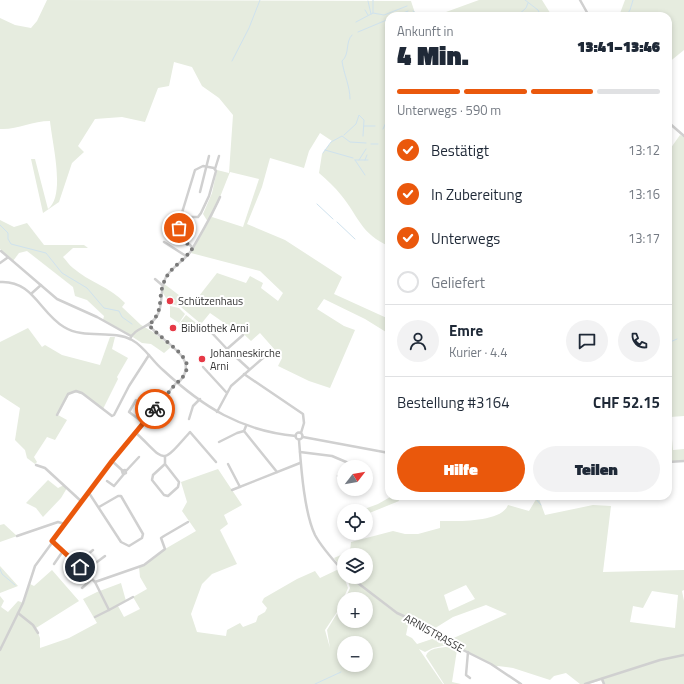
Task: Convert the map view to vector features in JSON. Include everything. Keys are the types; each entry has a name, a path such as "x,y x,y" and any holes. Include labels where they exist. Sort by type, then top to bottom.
{"street":[{"path":"580,0 587,12"},
{"path":"672,126 684,136"},
{"path":"200,192 209,156"},
{"path":"182,219 200,215 209,196 219,156"},
{"path":"192,247 179,234 182,219 181,216 194,171 199,167 207,166 215,169"},
{"path":"130,339 135,332 149,325 159,312 162,285 172,268 186,256 192,247 220,197"},
{"path":"164,242 186,256"},
{"path":"1,251 7,258 57,299 90,313 131,336"},
{"path":"0,262 7,258"},
{"path":"154,279 162,285"},
{"path":"0,282 15,283 32,293 55,320 70,330 83,334 119,336 130,339 140,346 163,370 217,412 246,426 270,433 296,436 297,434 301,433"},
{"path":"32,293 40,285"},
{"path":"0,650 18,613 33,569 112,461 178,382 187,368 186,361 180,353 149,325"},
{"path":"211,332 249,369"},
{"path":"227,349 243,335"},
{"path":"217,412 226,392 270,351"},
{"path":"57,415 68,394 76,391 82,393 112,416 114,415 129,386 149,355"},
{"path":"203,367 226,392"},
{"path":"244,374 300,412 304,417 301,433 303,437"},
{"path":"189,419 193,406 200,399"},
{"path":"136,400 129,412 144,423"},
{"path":"244,431 246,426"},
{"path":"219,442 244,431"},
{"path":"244,431 277,472"},
{"path":"135,432 156,454 165,457 170,455 190,432 216,462"},
{"path":"296,436 299,440 300,463 312,528 321,544 337,563"},
{"path":"299,440 303,437 385,452"},
{"path":"300,452 336,457 343,460"},
{"path":"107,481 114,486 124,472 140,457"},
{"path":"165,457 165,464 180,484 168,496 164,495 152,480 153,475 165,464"},
{"path":"112,461 124,472"},
{"path":"672,462 684,461"},
{"path":"232,490 300,463"},
{"path":"228,464 240,487"},
{"path":"36,465 45,468 82,502"},
{"path":"89,493 99,506 121,542 129,546 142,537 135,521 120,496 99,506"},
{"path":"17,536 58,522 65,524"},
{"path":"95,582 148,563 165,549 162,538 188,522"},
{"path":"52,541 95,582 109,610"},
{"path":"76,564 93,550"},
{"path":"54,564 63,551"},
{"path":"85,572 105,556"},
{"path":"72,575 80,567"},
{"path":"82,588 92,579"},
{"name":"ARNISTRASSE","path":"359,584 397,613 421,624 451,644 494,666 520,684"},
{"path":"95,617 133,597"},
{"path":"18,613 33,625 38,633"},
{"path":"468,652 466,675 470,678"},
{"path":"585,684 660,660 684,655"},
{"path":"602,679 604,684"}],"shaded area":[{"path":"47,0 411,1 415,12 385,12 385,244 372,236 366,230 339,192 319,173 322,154 332,141 320,133 309,151 304,168 270,158 262,187 247,224 285,240 342,277 334,294 385,317 385,331 365,319 324,299 317,309 344,326 355,330 330,388 309,381 278,366 282,358 260,333 251,341 233,324 230,327 210,313 201,324 181,307 169,303 163,293 163,283 192,305 217,273 246,283 250,276 263,283 261,288 278,301 283,293 260,271 191,253 208,222 203,214 212,193 217,170 229,173 233,115 219,98 202,86 192,67 174,62 169,86 158,88 145,122 122,117 95,119 78,146 84,152 72,163 59,202 43,213 31,159 35,159 48,209 53,202 57,181 50,121 0,129 0,18 15,25 31,28 37,21","holes":["230,172 259,179 243,227 212,217"]},
{"path":"479,0 542,0 550,12 446,12"},
{"path":"625,0 684,0 684,50 672,60 672,12 620,12"},
{"path":"680,135 684,137 684,416 672,417 672,146"},
{"path":"0,220 14,227 27,223 44,245 84,245 88,248 73,248 63,257 79,273 119,297 125,303 122,307 141,325 153,332 171,347 164,353 151,344 142,343 103,320 104,316 87,300 75,296 73,287 27,251 19,253 13,261 0,249"},
{"path":"170,306 179,308 185,314 179,323 170,317"},
{"path":"186,315 199,325 193,334 179,324"},
{"path":"28,328 42,347 45,345 62,355 100,365 110,337 115,337 112,349 128,358 117,377 118,379 103,409 79,393 70,393 58,415 67,420 55,440 47,437 34,457 37,462 35,464 27,458 25,450 15,440 20,408 0,395 0,342"},
{"path":"672,439 673,450 684,449 684,461 672,462"},
{"path":"218,469 242,505 224,515 228,524 220,530 237,564 212,574 202,584 191,614 197,632 226,636 227,630 240,623 243,627 256,622 258,616 265,612 267,608 262,602 264,598 297,579 315,571 320,578 337,570 337,584 347,584 348,588 346,592 337,592 337,612 325,630 330,648 327,630 337,614 337,628 373,628 373,595 390,609 409,620 406,635 412,638 417,644 438,637 448,643 447,645 433,648 425,652 419,649 443,684 0,684 0,596 4,601 1,607 8,612 18,601 24,603 30,584 34,586 52,570 79,601 36,628 40,638 40,648 69,638 97,623 83,599 121,583 126,601 118,606 124,617 140,609 133,597 147,589 140,577 139,567 147,563 165,549 196,531 182,511 187,502 181,482"},
{"path":"48,480 58,488 64,485 67,488 61,498 43,517 36,508 26,503"},
{"path":"385,500 399,501 373,512 373,506"},
{"path":"536,500 539,500 545,515 593,505 611,506 603,572 684,570 684,590 682,591 684,601 684,684 603,684 601,680 589,684 580,684 566,673 554,676 550,680 513,668 496,667 447,641 507,614 486,605 453,617 432,630 397,613 373,595 373,592 369,592 359,584 373,584 373,548 350,548 351,542 359,540 373,540 373,536 393,531 405,534 418,534 440,528 440,521 467,521 488,518 504,511 508,505 529,511","holes":["466,585 475,599 449,611 444,595","652,591 678,595 675,628 630,622 633,606 643,608"]},
{"path":"4,524 17,536 0,542 0,525"},
{"path":"0,566 18,586 0,593"},
{"path":"349,584 359,584 369,592 348,592 350,588"},
{"path":"451,646 457,650 452,682 461,684 444,684 426,656 433,649"}],"waterway":[{"path":"232,61 249,28 260,0"},
{"path":"373,0 373,13"},
{"path":"525,0 539,12"},
{"path":"629,12 633,0"},
{"path":"368,1 371,14"},
{"path":"522,12 526,8 528,3"},
{"path":"392,12 407,6"},
{"path":"365,10 368,15"},
{"path":"356,22 373,13 385,15"},
{"path":"358,32 385,21"},
{"path":"350,99 342,61 346,55 352,35"},
{"path":"344,135 356,124 359,115 364,120 363,136"},
{"path":"383,129 385,125"},
{"path":"364,126 375,126"},
{"path":"323,153 331,142 342,136 350,142 366,143"},
{"path":"371,144 378,144"},
{"path":"359,160 366,149"},
{"path":"325,150 353,158"},
{"path":"365,160 367,155"},
{"path":"355,160 365,175"},
{"path":"355,160 368,160"},
{"path":"317,204 333,219"},
{"path":"337,222 355,239"},
{"path":"0,225 8,233 8,239 11,244 46,253 62,273 87,288 104,308 119,311 122,317 132,324"},
{"path":"672,341 677,339"},
{"path":"537,500 541,505"},
{"path":"0,569 2,574 15,585"},
{"path":"315,684 341,672"}],"way so far":[{"path":"155,409 177,382 178,383 180,381 187,368 186,361 180,353 158,335 149,325 159,312 162,285 166,277 192,249 192,246 180,236 179,228"}],"place":[{"name":"Schützenhaus","path":"170,301"},
{"name":"Bibliothek Arni","path":"173,328"},
{"name":"Johanneskirche Arni","path":"202,359"}],"route":[{"path":"80,567 52,541 123,446 155,409"}]}
